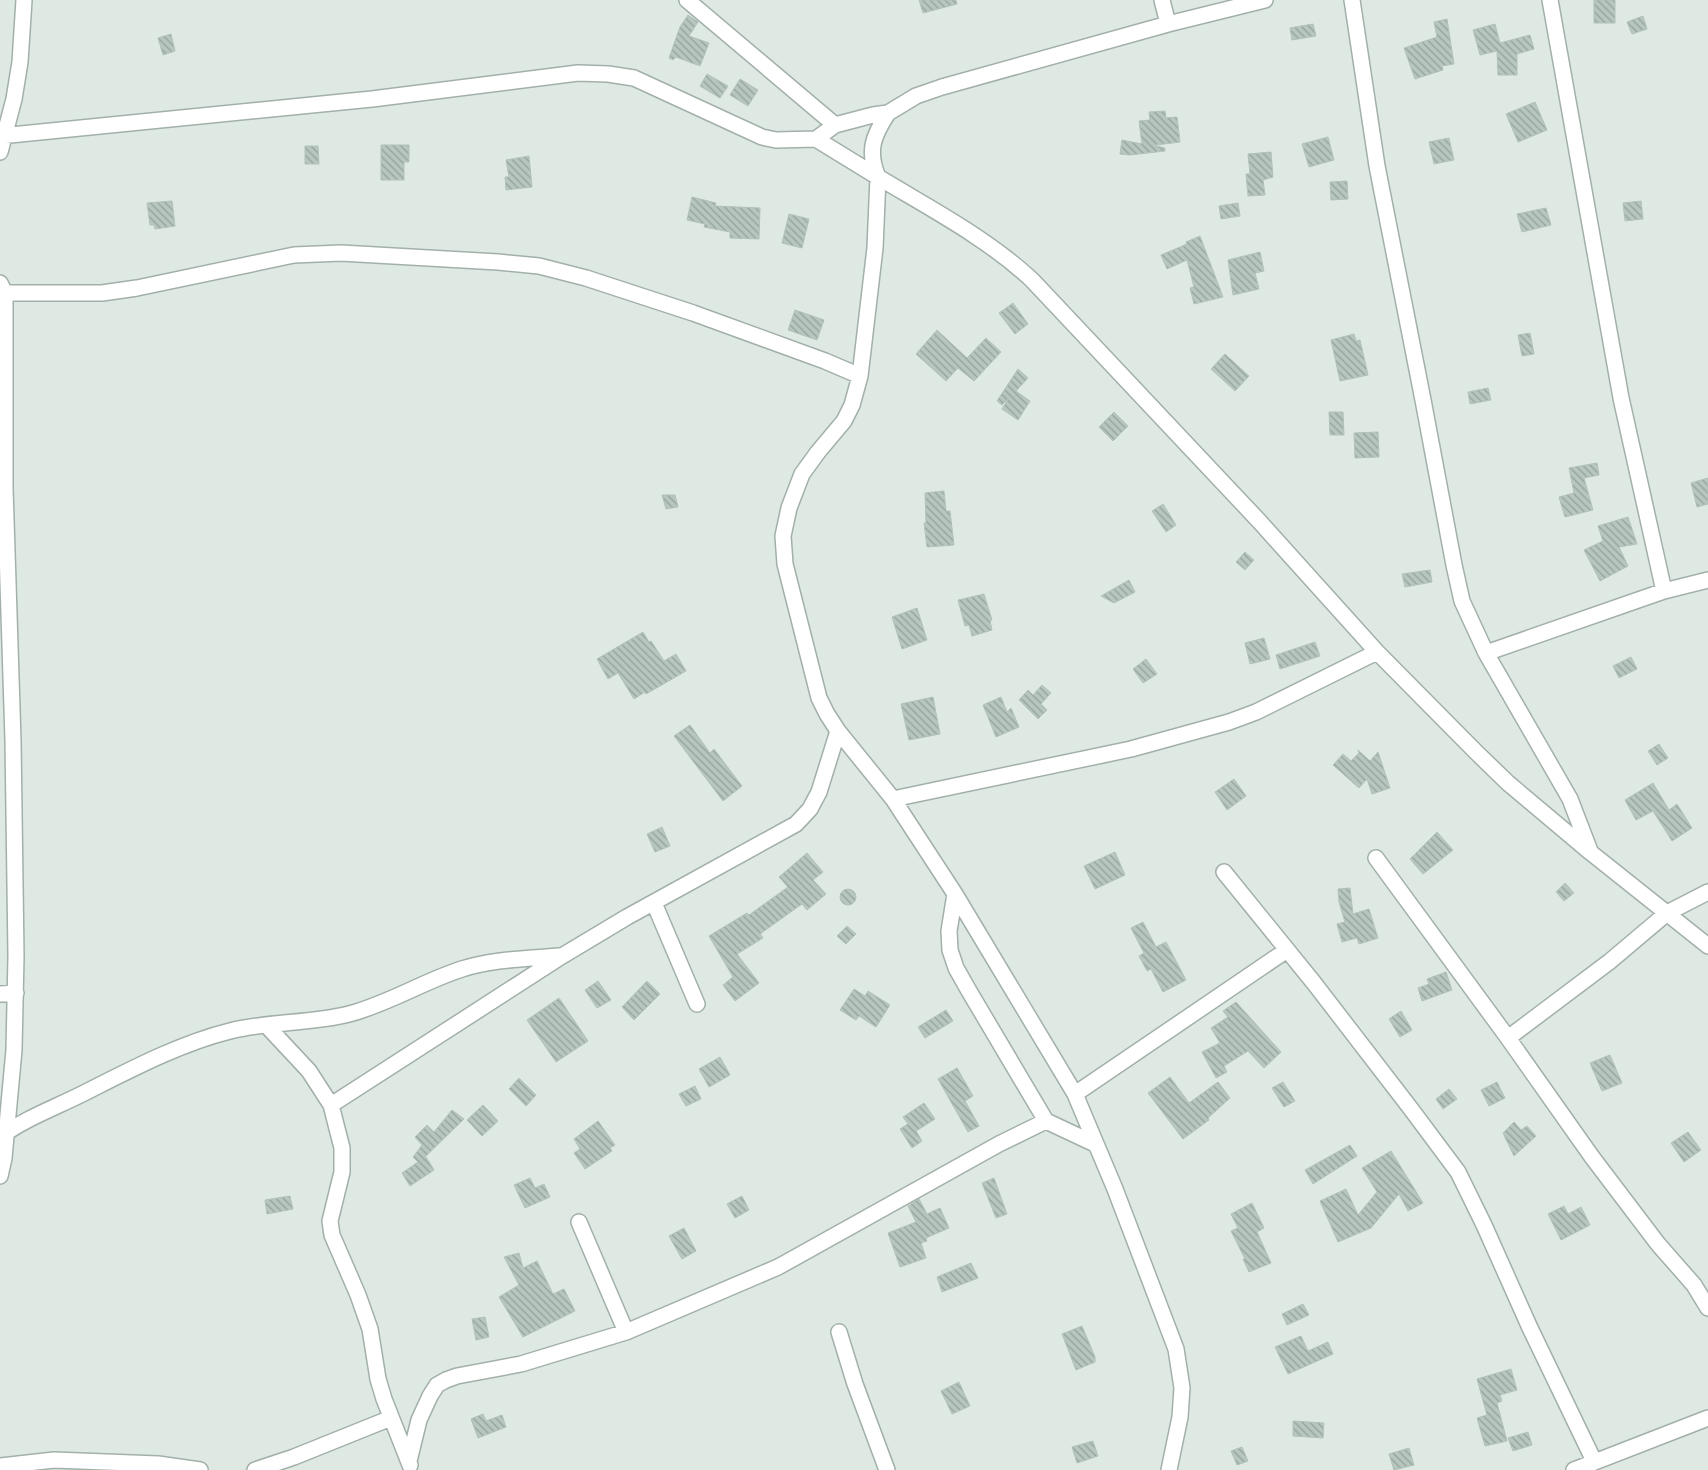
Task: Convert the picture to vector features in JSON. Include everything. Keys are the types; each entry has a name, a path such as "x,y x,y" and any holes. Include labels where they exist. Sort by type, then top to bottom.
{"street":[{"path":"0,152 2,136 14,99 20,62 24,0"},
{"path":"688,0 835,125"},
{"path":"1162,0 1168,24"},
{"path":"816,140 835,125 888,113 916,96 942,87 1168,24 1265,0"},
{"path":"1352,0 1377,166 1462,601 1486,653 1570,800 1590,852"},
{"path":"1550,0 1621,398 1664,591"},
{"path":"2,136 372,99 578,73 608,74 634,78 762,137 776,140 816,140 988,244 1014,262 1259,521 1377,652 1508,783 1590,852 1708,946"},
{"path":"888,113 878,128 872,147 872,164 878,177 875,248 860,376 852,405 844,421 802,474 789,508 783,536 785,564 819,698 827,714 838,731 893,799 955,894 1075,1094 1115,1189 1176,1349 1182,1388 1180,1417 1168,1470"},
{"path":"0,1176 4,1158 3,1135 14,1050 16,993 13,740 5,488 3,288 102,293 138,288 294,256 341,253 460,259 539,266 586,278 693,313 860,376"},
{"path":"1486,653 1664,591 1708,580"},
{"path":"893,799 1131,749 1230,722 1256,712 1377,652"},
{"path":"331,1105 562,956 796,824 810,809 819,792 838,731"},
{"path":"1376,858 1508,1038 1592,1157 1658,1244 1694,1285 1708,1308"},
{"path":"1224,872 1287,950 1458,1172 1594,1461"},
{"path":"1508,1038 1609,962 1667,913 1708,892"},
{"path":"955,894 949,931 950,950 956,968 1046,1121 1095,1144"},
{"path":"654,903 698,1004"},
{"path":"1075,1094 1287,950"},
{"path":"3,1135 102,1084 186,1045 231,1031 350,1013 461,969 488,962 562,956"},
{"path":"0,994 16,993"},
{"path":"266,1025 309,1071 331,1105 342,1148 342,1172 330,1221 332,1235 358,1295 370,1329 378,1379 411,1466"},
{"path":"411,1466 419,1420 430,1396 438,1385 457,1376 521,1364 626,1332 778,1267 999,1144 1046,1121"},
{"path":"579,1222 626,1332"},
{"path":"839,1332 855,1384 887,1470"},
{"path":"255,1470 294,1457 392,1418"},
{"path":"1574,1470 1708,1418"},
{"path":"0,1466 54,1460 158,1464 200,1470"}],"building":[{"path":"919,0 956,0 957,4 923,13"},
{"path":"1594,0 1615,0 1615,23 1594,23"},
{"path":"688,15 698,22 689,36 709,43 700,66 676,57 673,60 669,58 680,27"},
{"path":"1643,16 1647,29 1632,34 1627,22"},
{"path":"1447,19 1454,64 1442,66 1443,70 1415,79 1404,48 1437,37 1434,22"},
{"path":"1313,24 1316,36 1292,40 1290,28"},
{"path":"1495,24 1500,43 1530,35 1534,49 1517,54 1517,75 1498,75 1497,51 1480,55 1473,30"},
{"path":"171,34 175,51 163,55 158,38"},
{"path":"707,74 728,86 720,98 700,86"},
{"path":"740,79 758,90 748,106 730,95"},
{"path":"1535,102 1547,130 1518,142 1506,114"},
{"path":"1165,111 1166,118 1177,117 1180,142 1156,145 1165,148 1165,151 1130,155 1120,154 1122,140 1142,144 1139,121 1150,120 1149,112"},
{"path":"1328,137 1334,160 1309,167 1302,144"},
{"path":"1449,138 1454,160 1434,164 1429,142"},
{"path":"381,145 409,145 409,162 404,162 404,180 381,180"},
{"path":"305,146 318,146 319,164 305,164"},
{"path":"1271,152 1273,177 1263,180 1265,195 1248,196 1246,174 1250,174 1248,154"},
{"path":"529,156 532,187 506,190 505,177 509,177 506,160"},
{"path":"1347,181 1348,199 1331,200 1330,182"},
{"path":"692,197 716,203 715,206 760,208 759,239 730,238 730,232 704,227 705,224 687,220"},
{"path":"172,201 175,226 155,229 154,225 150,225 147,203"},
{"path":"1641,201 1643,219 1625,221 1623,203"},
{"path":"1238,203 1240,216 1221,219 1219,206"},
{"path":"1546,208 1551,225 1522,232 1517,214"},
{"path":"789,214 809,219 802,248 782,243"},
{"path":"1200,236 1223,297 1194,304 1190,288 1194,287 1187,260 1167,269 1161,255"},
{"path":"1260,252 1264,271 1255,273 1259,289 1233,295 1228,260"},
{"path":"1013,303 1028,324 1015,334 999,313"},
{"path":"795,310 824,320 817,340 788,330"},
{"path":"937,330 967,358 986,338 1001,352 974,381 958,368 946,381 916,354"},
{"path":"1530,333 1534,354 1522,356 1518,335"},
{"path":"1354,334 1356,341 1360,340 1368,375 1340,381 1331,340"},
{"path":"1225,354 1249,376 1235,391 1211,369"},
{"path":"1018,369 1028,378 1016,391 1030,401 1018,420 1002,409 1009,398 1002,405 997,401"},
{"path":"1488,388 1491,400 1470,404 1468,392"},
{"path":"1114,412 1128,426 1113,441 1099,427"},
{"path":"1329,412 1343,412 1344,435 1330,435"},
{"path":"1378,432 1379,457 1355,458 1354,433"},
{"path":"1597,463 1599,475 1584,478 1593,510 1565,517 1559,497 1574,493 1569,468"},
{"path":"1708,478 1708,504 1697,507 1691,483"},
{"path":"944,491 946,511 950,511 954,545 927,547 924,523 926,523 925,493"},
{"path":"662,495 675,495 678,507 666,509"},
{"path":"1163,504 1176,525 1166,532 1152,511"},
{"path":"1628,517 1637,544 1619,547 1628,566 1600,581 1584,550 1603,541 1598,526"},
{"path":"1245,552 1254,560 1245,570 1236,562"},
{"path":"1430,570 1432,582 1405,587 1402,574"},
{"path":"1129,580 1135,592 1114,603 1101,596"},
{"path":"984,594 992,620 990,621 992,630 972,636 969,625 965,626 958,600"},
{"path":"917,608 927,640 902,649 892,617"},
{"path":"643,632 664,661 676,654 686,671 634,699 618,673 608,679 597,659"},
{"path":"1264,638 1270,659 1250,664 1245,643"},
{"path":"1315,642 1320,656 1280,669 1276,655"},
{"path":"1631,657 1637,669 1619,678 1613,666"},
{"path":"1146,659 1157,674 1143,683 1133,669"},
{"path":"1042,685 1051,693 1041,704 1047,710 1038,719 1019,700 1028,690 1033,695"},
{"path":"933,697 940,734 909,740 901,704"},
{"path":"1001,697 1007,712 1011,708 1019,727 996,737 983,705"},
{"path":"690,725 710,753 714,749 742,786 723,801 674,736"},
{"path":"1659,744 1668,758 1657,765 1648,751"},
{"path":"1358,750 1370,761 1378,752 1390,788 1372,794 1367,779 1359,788 1333,765 1343,754 1351,761 1359,753"},
{"path":"1234,779 1246,796 1227,810 1215,792"},
{"path":"1653,783 1669,810 1677,804 1692,828 1672,841 1653,811 1636,820 1625,800"},
{"path":"662,827 670,846 655,852 647,834"},
{"path":"1437,832 1453,850 1423,874 1410,859"},
{"path":"1115,852 1125,875 1095,889 1084,866"},
{"path":"807,853 823,872 813,880 826,894 807,910 802,904 760,934 763,938 737,954 759,983 735,1001 723,985 733,977 709,936 747,913 749,915 788,887 779,877"},
{"path":"1565,883 1574,893 1564,901 1556,892"},
{"path":"1350,888 1353,914 1369,909 1378,938 1359,944 1357,938 1342,942 1337,924 1345,922 1339,902 1338,889"},
{"path":"845,889 851,889 856,894 854,903 845,905 840,900 840,894"},
{"path":"1143,922 1156,947 1166,942 1186,980 1163,992 1151,969 1147,971 1139,956 1144,953 1131,928"},
{"path":"847,926 856,934 846,944 837,936"},
{"path":"1446,972 1452,990 1422,1001 1418,988 1429,984 1427,979"},
{"path":"598,981 611,1000 597,1008 585,990"},
{"path":"647,981 660,994 634,1020 622,1007"},
{"path":"854,989 865,996 868,991 890,1005 876,1027 859,1016 856,1020 840,1010"},
{"path":"559,998 588,1041 556,1062 527,1020"},
{"path":"1236,1002 1281,1052 1264,1068 1248,1051 1224,1066 1227,1072 1216,1078 1202,1052 1220,1043 1211,1028 1228,1017 1223,1011"},
{"path":"946,1010 953,1021 925,1038 918,1027"},
{"path":"1401,1011 1412,1030 1400,1037 1389,1019"},
{"path":"1610,1055 1622,1083 1602,1091 1590,1063"},
{"path":"720,1057 730,1075 709,1087 699,1069"},
{"path":"957,1068 973,1096 965,1101 979,1126 968,1132 938,1079"},
{"path":"1170,1077 1189,1103 1218,1082 1230,1098 1208,1118 1209,1120 1183,1139 1148,1093"},
{"path":"519,1078 536,1095 526,1106 509,1089"},
{"path":"1283,1082 1295,1101 1284,1107 1272,1088"},
{"path":"1497,1082 1505,1098 1489,1106 1481,1090"},
{"path":"695,1086 701,1099 686,1106 679,1094"},
{"path":"1449,1089 1457,1099 1443,1109 1436,1099"},
{"path":"924,1103 935,1119 916,1131 922,1141 912,1148 900,1129 908,1124 903,1117"},
{"path":"483,1105 498,1121 482,1136 467,1120"},
{"path":"452,1110 464,1119 424,1158 426,1157 434,1170 410,1186 402,1173 418,1162 413,1157 422,1145 415,1137 427,1125 434,1132"},
{"path":"598,1121 615,1145 610,1148 612,1151 585,1169 574,1153 580,1149 574,1139"},
{"path":"1514,1122 1521,1130 1527,1126 1536,1136 1514,1156 1503,1133"},
{"path":"1688,1132 1701,1150 1684,1162 1671,1143"},
{"path":"1350,1145 1357,1156 1313,1184 1305,1170"},
{"path":"1391,1151 1423,1203 1408,1211 1399,1194 1371,1228 1338,1242 1320,1201 1346,1189 1358,1215 1377,1192 1362,1168"},
{"path":"530,1178 535,1188 544,1184 550,1197 525,1208 514,1185"},
{"path":"994,1178 1007,1214 996,1218 982,1183"},
{"path":"290,1196 293,1209 267,1214 265,1200"},
{"path":"742,1196 749,1210 735,1218 727,1204"},
{"path":"919,1199 927,1214 940,1208 949,1228 926,1238 927,1241 921,1243 926,1258 900,1267 888,1233 916,1222 908,1206"},
{"path":"1252,1203 1264,1228 1257,1232 1271,1263 1249,1272 1243,1259 1245,1259 1231,1231 1238,1228 1231,1214"},
{"path":"1564,1206 1568,1214 1581,1207 1590,1225 1561,1240 1548,1214"},
{"path":"684,1228 696,1251 682,1259 669,1236"},
{"path":"519,1253 523,1268 537,1261 553,1294 564,1289 575,1311 523,1337 499,1297 519,1285 504,1257"},
{"path":"971,1263 978,1278 942,1292 937,1277"},
{"path":"1303,1304 1309,1315 1287,1325 1282,1314"},
{"path":"485,1317 489,1337 476,1340 472,1319"},
{"path":"1082,1326 1095,1357 1095,1362 1076,1370 1062,1334"},
{"path":"1301,1336 1308,1351 1328,1342 1333,1354 1288,1374 1275,1347"},
{"path":"1511,1369 1517,1390 1500,1395 1502,1401 1497,1403 1507,1441 1485,1446 1477,1418 1487,1415 1477,1379"},
{"path":"959,1382 970,1406 952,1414 941,1391"},
{"path":"483,1414 486,1421 502,1415 506,1427 478,1438 471,1419"},
{"path":"1293,1421 1324,1423 1323,1438 1293,1436"},
{"path":"1528,1432 1532,1445 1513,1451 1508,1438"},
{"path":"1093,1441 1098,1456 1077,1463 1072,1447"},
{"path":"1242,1447 1248,1461 1237,1465 1231,1451"},
{"path":"1409,1448 1414,1465 1394,1470 1389,1454"}]}
